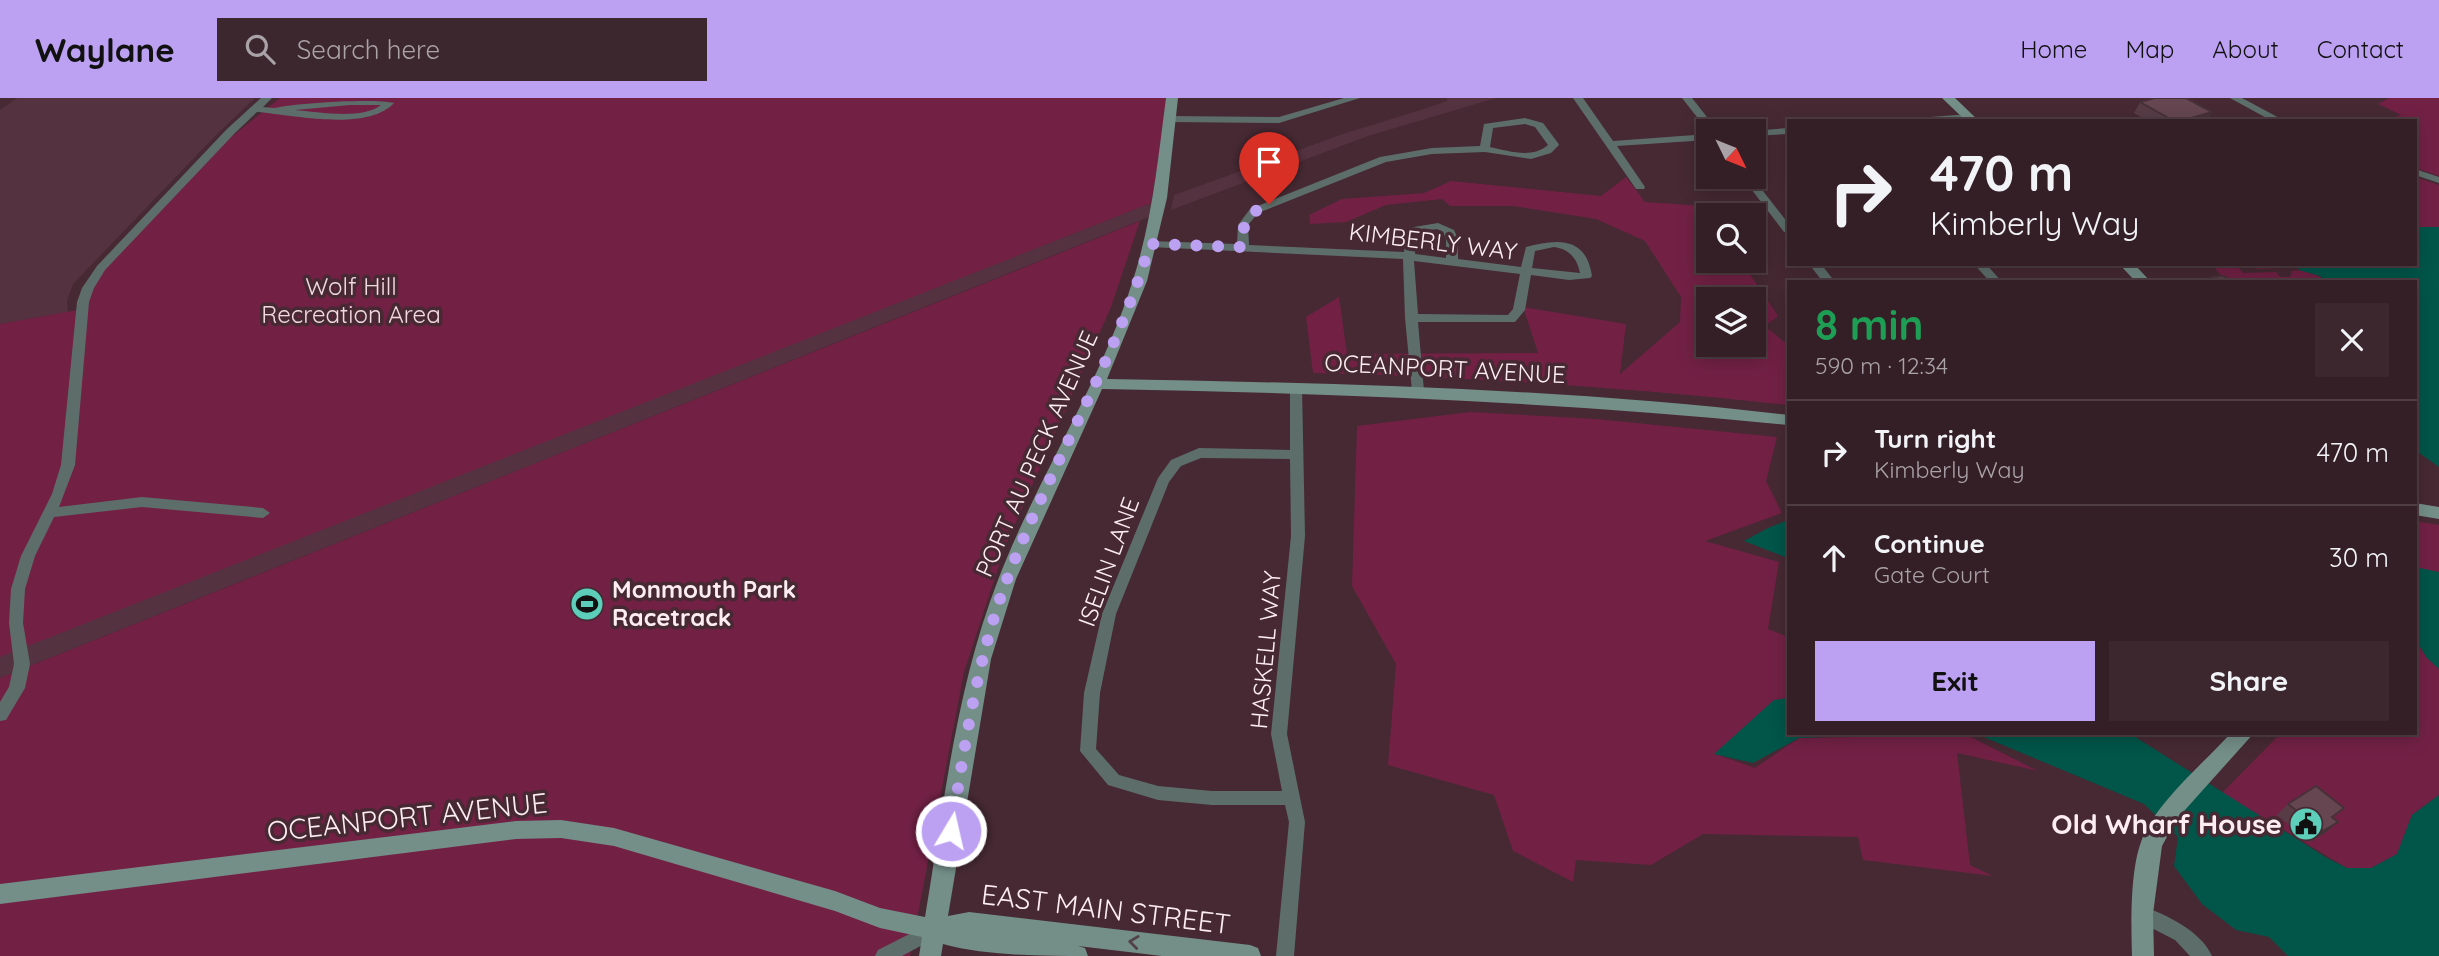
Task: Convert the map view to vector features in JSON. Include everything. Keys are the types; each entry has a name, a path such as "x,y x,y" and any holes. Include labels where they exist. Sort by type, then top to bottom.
{"street":[{"path":"0,715 17,688 22,664 16,623 18,589 28,556 50,513 68,464 83,302 88,288 101,268 267,98"},
{"name":"PORT AU PECK AVENUE","path":"930,956 971,705 993,618 1030,526 1129,312 1150,244 1172,98"},
{"path":"1170,120 1279,120 1355,98"},
{"path":"1578,98 1640,187"},
{"path":"1687,98 1704,119"},
{"path":"1948,98 1971,119"},
{"path":"2235,98 2276,119"},
{"path":"255,109 359,116 381,111 389,103 363,99 313,103 277,110"},
{"path":"1242,247 1243,225 1258,208 1370,163 1432,151 1485,149 1539,156 1554,145 1539,125 1525,121 1488,126 1485,149"},
{"path":"1766,132 1787,131"},
{"path":"1609,144 1696,138"},
{"path":"2417,173 2439,180"},
{"path":"1756,189 1787,229"},
{"path":"1418,391 1408,256 1412,230 1438,226 1448,230 1451,236 1452,260"},
{"name":"KIMBERLY WAY","path":"1150,244 1408,256 1526,271 1516,315 1505,320 1411,318"},
{"path":"1562,244 1574,249 1587,272 1586,276 1578,278 1526,271 1530,249 1562,244"},
{"path":"1817,266 1827,280"},
{"path":"1982,266 1994,280"},
{"path":"2128,266 2142,280"},
{"name":"OCEANPORT AVENUE","path":"1097,384 1418,391 1692,410 1787,420"},
{"name":"HASKELL WAY","path":"1285,956 1297,822 1279,734 1298,536 1296,388"},
{"name":"ISELIN LANE","path":"1293,798 1212,798 1158,793 1114,780 1088,751 1092,693 1109,614 1163,481 1176,463 1199,453 1295,455"},
{"path":"50,513 142,502 263,513"},
{"path":"2417,509 2439,513"},
{"path":"2143,956 2142,914 2151,844 2164,822 2242,735"},
{"name":"OCEANPORT AVENUE","path":"0,894 477,835 561,829 614,837 835,901 880,918 934,929"},
{"path":"2142,914 2181,934 2203,956"},
{"name":"EAST MAIN STREET","path":"934,929 969,922 1250,956"},
{"path":"884,956 934,929"},
{"name":"EAST MAIN STREET","path":"934,929 966,943 1077,956"}],"shaded area":[{"path":"17,98 255,98 73,284 67,301 68,312 0,324 0,110"},
{"path":"1447,98 1496,98 1368,136 1171,210 1174,195 1343,134 1447,101"},
{"path":"1151,203 1149,217 0,678 0,656"},
{"path":"2417,227 2439,227 2439,467 2417,451 2417,280 2325,280 2299,270 2298,267 2417,266"},
{"path":"1787,520 1787,558 1744,541"},
{"path":"2417,567 2439,572 2439,669 2427,658 2417,642"},
{"path":"1787,698 1787,735 1881,735 1799,738 1753,763 1714,754 1774,700"},
{"path":"1979,735 2132,735 2347,868 2371,868 2397,854 2412,815 2439,795 2439,956 2288,956 2269,937 2236,930 2202,904 2174,866 2178,837 2144,804"}],"green space":[{"name":"Wolf Hill Recreation Area","path":"280,98 1169,98 1151,203 0,657 0,324 83,309 96,276 206,157"},
{"path":"2389,98 2439,98 2439,176 2417,169 2417,119 2390,119 2401,115 2378,104"},
{"path":"1626,177 1645,202 1696,205 1696,273 1749,273 1758,287 1696,287 1696,357 1766,357 1766,327 1787,344 1787,405 1551,384 1313,373 1306,317 1339,297 1347,354 1538,353 1523,307 1626,324 1620,374 1680,322 1681,297 1645,241 1596,219 1513,206 1450,206 1442,199 1386,205 1346,222 1310,224 1309,215 1342,199 1424,193 1451,181 1601,196"},
{"path":"2417,178 2439,185 2439,227 2417,227"},
{"name":"Monmouth Park Racetrack","path":"1140,221 1111,307 1005,547 964,672 910,956 0,956 0,678"},
{"path":"2214,266 2237,266 2243,273 2276,272 2280,277 2290,277 2292,271 2301,271 2324,280 2224,280"},
{"path":"2254,266 2306,266 2306,267 2257,269"},
{"path":"1766,298 1778,316 1766,325"},
{"path":"1470,412 1596,419 1777,437 1766,481 1782,513 1705,541 1779,562 1768,629 1787,637 1787,698 1774,700 1715,754 1755,768 1799,738 1967,735 2038,771 1957,753 1970,865 1993,876 1863,860 1858,837 1703,834 1651,865 1576,860 1573,882 1513,851 1494,795 1388,765 1396,664 1352,586 1357,426"},
{"path":"2417,521 2439,525 2439,572 2417,569"},
{"path":"2417,642 2427,658 2439,669 2439,795 2412,815 2397,854 2371,868 2347,868 2222,793 2279,735 2417,735"}],"building":[{"path":"2155,98 2186,98 2212,112 2188,119 2170,119 2140,102"},
{"path":"2224,276 2229,280 2215,280 2211,277"},
{"path":"2316,786 2344,808 2332,817 2338,822 2323,831 2288,804"}],"place":[{"name":"Monmouth Park Racetrack","path":"587,604"},
{"name":"Old Wharf House","path":"2306,824"}],"route":[{"path":"951,831 971,705 993,618 1030,526 1118,339 1140,281 1150,244 1242,247 1242,229 1247,217 1269,204"}]}
